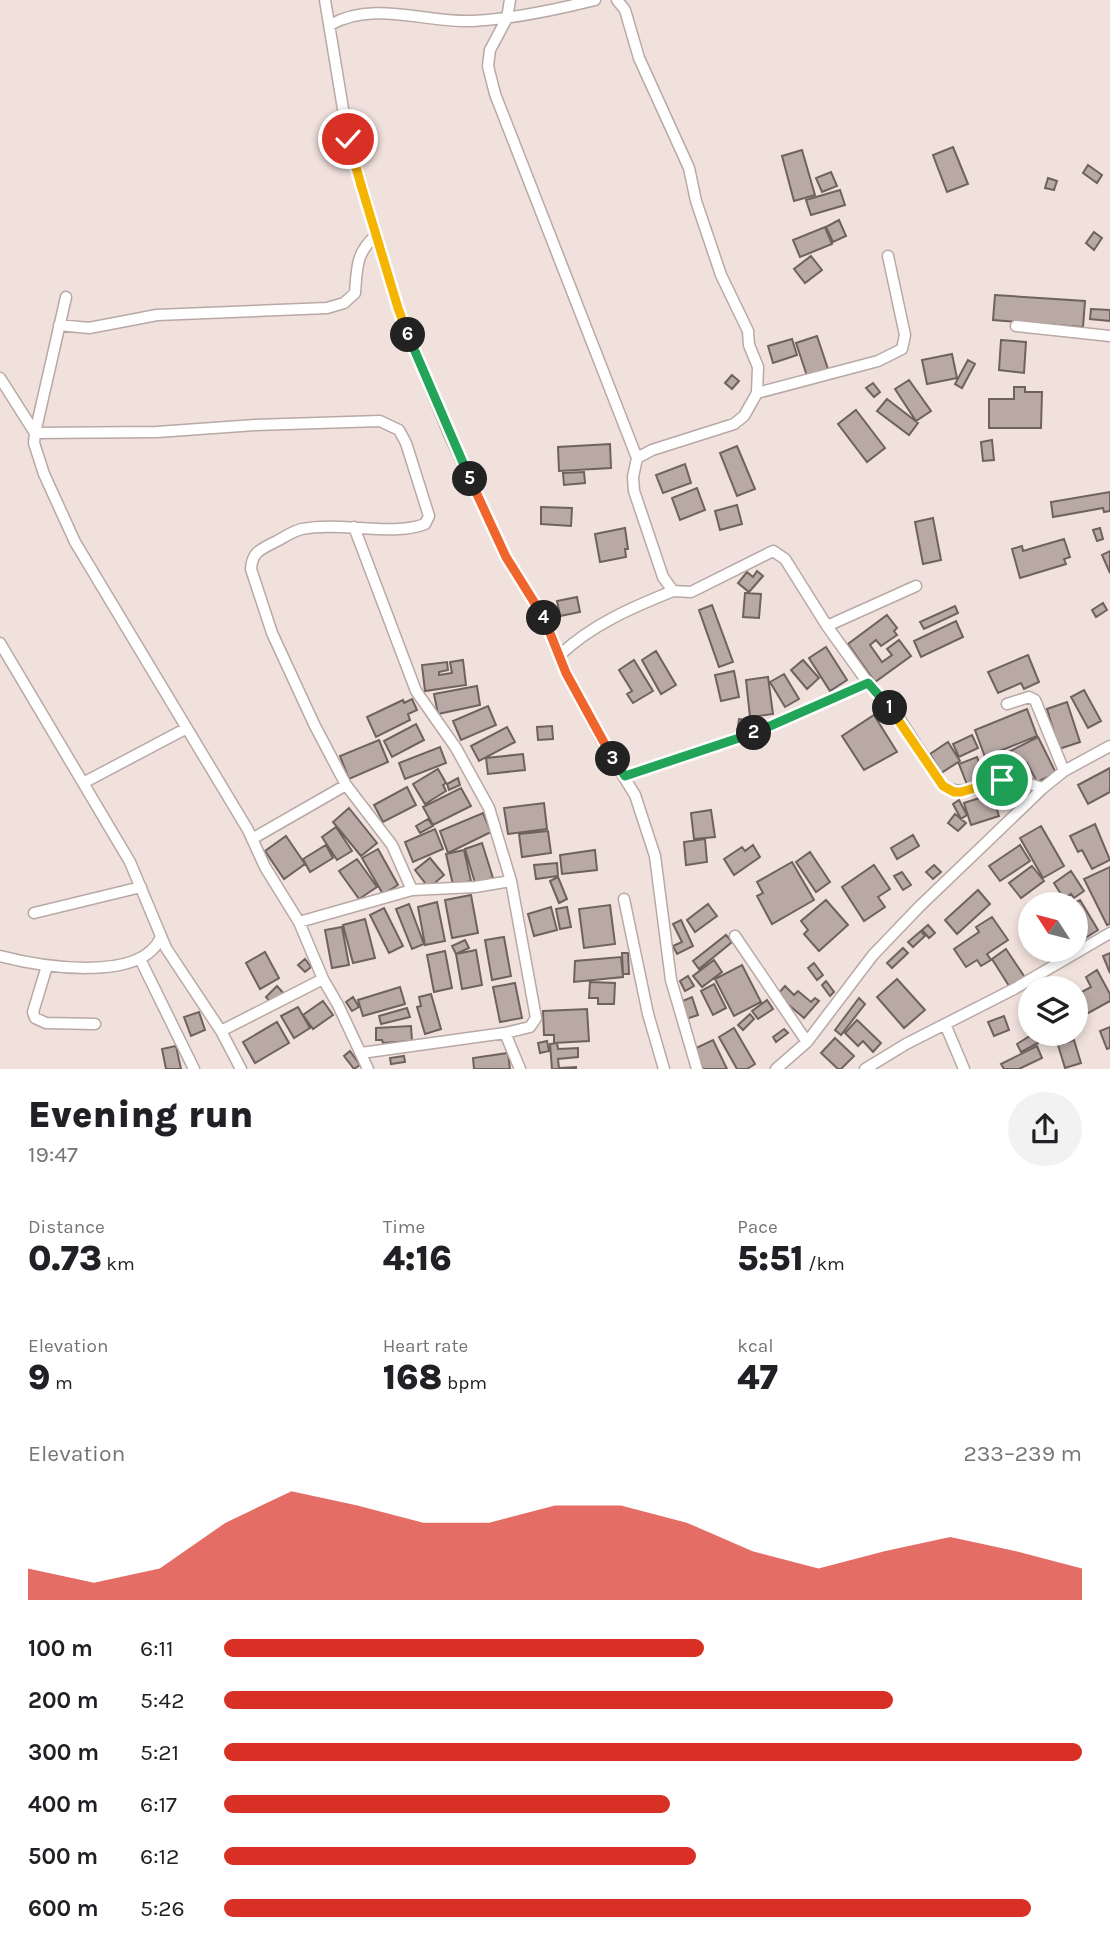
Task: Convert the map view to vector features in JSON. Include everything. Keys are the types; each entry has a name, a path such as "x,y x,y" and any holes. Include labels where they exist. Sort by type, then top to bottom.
{"street":[{"path":"325,0 348,139 398,308 449,434 506,557 545,620 566,673 635,796 655,856 671,980 697,1069"},
{"path":"510,0 507,18 490,50 488,66 495,94 637,458 633,477 635,491 663,577 673,591"},
{"path":"330,25 343,17 363,13 397,13 469,21 507,18 595,0"},
{"path":"617,0 625,10 639,58 689,168 696,201 721,275 748,331 749,345 758,367 757,393 744,416 734,424 652,450 637,458"},
{"path":"60,325 89,328 157,315 327,308 344,303 355,293 358,258 376,235"},
{"path":"757,393 878,361 902,349 905,335 888,256"},
{"path":"66,297 35,433 34,443 44,474 75,542 299,922 323,979 368,1069"},
{"path":"1016,326 1110,336"},
{"path":"0,377 35,433"},
{"path":"35,433 157,432 254,425 380,421 399,430 406,443 429,516 425,524 409,529 301,529 259,550 251,559 251,569 272,633 314,724 346,785 392,845 412,890"},
{"path":"354,527 416,691 456,748 489,808 511,881 536,1018 530,1027 505,1033 360,1053"},
{"path":"559,655 576,639 598,626 673,591 691,592 773,551 785,559 827,626 868,683 898,718 943,786 954,792 961,792 1002,780 1012,780 1043,788"},
{"path":"827,626 916,586"},
{"path":"0,643 130,862 161,937 221,1031 241,1069"},
{"path":"625,776 756,732 868,683"},
{"path":"1007,704 1029,697 1035,700 1064,771"},
{"path":"83,783 187,728"},
{"path":"776,1069 807,1042 873,955 920,906 1043,788 1064,771 1110,746"},
{"path":"252,839 346,785"},
{"path":"299,922 412,890 475,887 511,881"},
{"path":"34,912 141,887"},
{"path":"624,899 648,1014 664,1069"},
{"path":"865,1069 1014,989 1110,933"},
{"path":"735,936 807,1042"},
{"path":"0,956 47,967 106,967 140,959 161,937"},
{"path":"140,959 194,1069"},
{"path":"47,967 33,1012 35,1018 46,1023 95,1024"},
{"path":"221,1031 323,979"},
{"path":"945,1024 964,1069"},
{"path":"505,1033 520,1069"}],"building":[{"path":"953,147 968,184 947,192 933,155"},
{"path":"802,150 815,195 794,201 782,156"},
{"path":"1088,165 1102,175 1097,183 1083,173"},
{"path":"831,172 837,186 822,192 816,178"},
{"path":"1048,178 1057,181 1054,190 1045,188"},
{"path":"840,190 845,205 811,215 806,200"},
{"path":"839,220 846,236 833,242 826,227"},
{"path":"825,227 832,244 800,257 793,240"},
{"path":"1094,232 1102,238 1094,250 1086,243"},
{"path":"811,256 822,270 805,283 794,269"},
{"path":"995,295 1085,301 1083,327 993,320"},
{"path":"1091,309 1110,310 1110,321 1090,319"},
{"path":"817,336 829,372 808,379 796,343"},
{"path":"792,339 797,355 773,363 768,346"},
{"path":"1001,340 1026,342 1024,373 999,370"},
{"path":"952,354 957,378 927,384 922,360"},
{"path":"968,360 975,364 962,388 955,384"},
{"path":"732,375 739,381 732,389 725,383"},
{"path":"909,380 931,411 916,421 895,389"},
{"path":"873,383 880,392 874,397 866,388"},
{"path":"1014,387 1025,387 1025,392 1042,392 1041,428 989,428 989,399 1014,399"},
{"path":"887,399 918,423 909,435 877,411"},
{"path":"856,410 885,448 867,462 838,424"},
{"path":"992,440 994,460 983,461 981,442"},
{"path":"610,444 611,468 559,471 558,447"},
{"path":"737,446 755,489 737,496 720,453"},
{"path":"685,464 691,483 663,493 656,475"},
{"path":"584,472 585,483 564,485 563,473"},
{"path":"697,488 705,510 680,520 672,498"},
{"path":"1110,492 1110,511 1104,512 1103,508 1053,517 1051,502"},
{"path":"737,505 742,524 720,530 715,511"},
{"path":"541,507 572,508 571,526 541,524"},
{"path":"933,518 941,560 923,564 915,522"},
{"path":"625,528 628,549 625,549 626,557 600,562 595,534"},
{"path":"1100,528 1103,539 1097,541 1093,530"},
{"path":"1064,539 1070,557 1064,559 1066,564 1020,578 1012,549 1022,546 1023,551"},
{"path":"1110,551 1110,573 1102,555"},
{"path":"757,571 763,576 749,592 738,583 747,572 753,577"},
{"path":"745,593 761,594 759,618 743,617"},
{"path":"577,597 580,612 560,616 557,601"},
{"path":"1103,603 1107,610 1096,617 1092,610"},
{"path":"712,605 733,662 719,667 699,610"},
{"path":"955,606 958,613 924,629 920,622"},
{"path":"887,615 897,628 894,631 897,635 881,646 876,640 870,645 882,662 892,655 887,649 899,640 911,656 875,682 848,644"},
{"path":"956,621 963,637 921,657 914,641"},
{"path":"826,647 847,680 830,691 809,658"},
{"path":"656,651 676,685 661,694 642,660"},
{"path":"1028,655 1039,682 1024,689 1021,683 998,693 988,672"},
{"path":"463,660 466,685 425,691 422,665 447,662 448,670 439,672 439,675 452,673 450,662"},
{"path":"634,660 653,691 633,703 627,694 632,691 619,670"},
{"path":"803,660 819,678 807,689 791,670"},
{"path":"734,671 739,697 721,701 715,675"},
{"path":"784,674 799,699 785,707 770,682"},
{"path":"768,677 773,714 750,717 746,680"},
{"path":"477,686 480,705 438,714 434,694"},
{"path":"1084,690 1101,721 1088,728 1071,697"},
{"path":"412,699 417,710 408,714 410,720 376,737 367,717 403,700 404,703"},
{"path":"1067,702 1080,742 1059,749 1047,709"},
{"path":"488,706 496,725 461,740 453,721"},
{"path":"1027,709 1037,736 985,757 975,730"},
{"path":"874,715 897,752 864,770 842,736"},
{"path":"739,719 747,720 746,734 737,734"},
{"path":"416,724 424,740 392,757 384,741"},
{"path":"552,726 553,739 538,740 537,727"},
{"path":"507,727 515,742 479,761 471,746"},
{"path":"972,735 978,748 959,757 953,744"},
{"path":"1038,737 1056,773 1037,782 1027,763 995,779 987,763"},
{"path":"379,740 388,762 349,779 340,756"},
{"path":"948,742 960,761 941,773 930,754"},
{"path":"440,747 446,763 405,779 399,763"},
{"path":"523,754 525,770 488,774 486,758"},
{"path":"977,757 986,780 968,787 959,764"},
{"path":"1110,768 1110,792 1088,804 1078,785"},
{"path":"438,769 446,783 443,785 446,791 425,804 413,784"},
{"path":"458,778 460,785 449,790 447,784"},
{"path":"407,787 416,805 383,822 374,805"},
{"path":"461,788 471,806 433,825 423,807"},
{"path":"992,794 999,816 971,825 964,803"},
{"path":"959,800 967,815 961,819 953,804"},
{"path":"544,803 547,829 508,834 504,808"},
{"path":"349,808 377,843 361,856 333,822"},
{"path":"711,810 715,837 694,839 691,813"},
{"path":"483,813 491,832 448,853 440,831"},
{"path":"955,814 966,823 958,831 948,823"},
{"path":"428,819 433,826 420,833 416,826"},
{"path":"1095,824 1110,860 1092,869 1082,850 1078,852 1070,836"},
{"path":"1041,826 1064,866 1043,878 1020,838"},
{"path":"336,827 352,851 337,860 322,837"},
{"path":"435,829 443,849 413,862 405,842"},
{"path":"548,831 551,853 522,857 519,834"},
{"path":"913,835 919,846 897,859 891,848"},
{"path":"286,836 305,864 284,879 265,851"},
{"path":"705,839 707,862 686,865 684,842"},
{"path":"482,843 493,878 475,883 465,849"},
{"path":"326,845 333,858 310,872 303,859"},
{"path":"753,845 760,857 734,875 724,859 742,847 745,851"},
{"path":"1020,845 1030,861 1000,881 989,866"},
{"path":"378,849 398,885 383,894 362,858"},
{"path":"464,850 471,881 453,885 446,854"},
{"path":"595,850 597,870 562,874 560,855"},
{"path":"810,852 830,882 816,892 796,862"},
{"path":"430,858 444,875 429,888 415,870"},
{"path":"357,859 377,887 359,899 339,871"},
{"path":"792,862 814,900 772,924 757,896 763,893 757,882"},
{"path":"557,863 558,876 536,879 534,865"},
{"path":"874,865 890,889 878,897 885,907 864,921 842,887"},
{"path":"934,865 941,872 933,879 926,872"},
{"path":"1032,866 1044,881 1029,892 1018,892 1018,894 1009,883"},
{"path":"1110,867 1110,924 1107,925 1084,879"},
{"path":"1071,871 1084,891 1060,892 1054,883"},
{"path":"902,872 911,885 903,890 894,876"},
{"path":"558,877 567,899 559,903 550,881"},
{"path":"978,890 990,904 957,934 945,920"},
{"path":"471,895 478,933 452,938 445,900"},
{"path":"826,900 848,925 819,951 804,934 808,930 801,921"},
{"path":"437,902 445,941 425,945 418,907"},
{"path":"409,904 424,944 412,949 396,909"},
{"path":"708,904 717,916 695,932 687,920"},
{"path":"610,905 615,944 584,948 579,909"},
{"path":"551,907 557,930 534,936 528,914"},
{"path":"567,907 571,927 560,929 556,909"},
{"path":"384,908 403,946 389,953 370,915"},
{"path":"1088,913 1098,930 1088,936"},
{"path":"992,917 1008,940 987,954 991,960 981,966 977,960 966,967 954,949 979,932 976,927"},
{"path":"365,919 375,958 353,963 343,925"},
{"path":"681,920 693,946 677,954 673,946 682,942 673,924"},
{"path":"928,925 935,933 929,938 922,930"},
{"path":"342,927 349,965 332,968 325,930"},
{"path":"921,931 925,936 913,947 908,942"},
{"path":"726,935 732,942 699,969 693,961"},
{"path":"504,937 511,976 492,980 485,940"},
{"path":"465,940 469,948 456,954 452,946"},
{"path":"903,948 908,953 892,968 887,963"},
{"path":"1006,949 1024,976 1018,976 1018,984 1011,989 992,959"},
{"path":"476,950 482,985 462,989 456,954"},
{"path":"445,951 452,988 434,992 427,955"},
{"path":"265,952 279,978 260,989 246,963"},
{"path":"622,953 628,953 629,974 623,974"},
{"path":"1110,953 1110,973 1103,956"},
{"path":"621,957 623,977 574,982 575,961"},
{"path":"305,959 311,967 305,972 298,965"},
{"path":"714,960 722,972 702,987 693,976"},
{"path":"814,963 823,975 817,980 808,968"},
{"path":"742,965 761,1002 734,1016 715,979"},
{"path":"1097,970 1110,994 1110,1001 1088,1013 1088,989 1091,987 1088,976"},
{"path":"688,976 694,986 685,991 680,981"},
{"path":"897,979 925,1010 904,1028 877,997"},
{"path":"826,981 834,992 830,996 822,985"},
{"path":"590,982 615,983 614,1004 598,1004 598,998 589,998"},
{"path":"515,983 522,1018 500,1022 493,987"},
{"path":"714,984 726,1008 713,1015 701,991"},
{"path":"277,986 285,995 273,1005 266,997"},
{"path":"785,986 794,995 798,991 811,1002 815,998 819,1001 804,1018 777,995"},
{"path":"400,987 405,1004 363,1016 358,1000"},
{"path":"431,994 441,1029 425,1034 417,1007 421,1006 419,997"},
{"path":"353,997 359,1007 352,1011 346,1002"},
{"path":"692,997 698,1015 686,1019 680,1002"},
{"path":"859,998 865,1004 841,1035 835,1030"},
{"path":"767,1000 773,1009 758,1019 752,1011"},
{"path":"323,1001 333,1015 313,1029 303,1015"},
{"path":"298,1007 310,1028 294,1038 281,1016"},
{"path":"407,1008 410,1017 381,1024 379,1016"},
{"path":"587,1009 589,1041 554,1043 554,1035 544,1035 543,1011"},
{"path":"199,1012 205,1030 191,1036 184,1017"},
{"path":"750,1014 754,1019 743,1030 738,1025"},
{"path":"1004,1016 1009,1030 994,1036 988,1022"},
{"path":"857,1020 881,1043 873,1052 863,1041 858,1046 845,1033"},
{"path":"277,1022 289,1043 255,1063 243,1042"},
{"path":"411,1026 412,1041 383,1043 382,1040 376,1040 376,1028"},
{"path":"1110,1027 1110,1048 1107,1049 1100,1031"},
{"path":"734,1028 755,1064 747,1069 737,1069 719,1037"},
{"path":"784,1029 788,1033 776,1042 773,1037"},
{"path":"835,1038 854,1056 841,1069 821,1053"},
{"path":"713,1040 727,1069 703,1069 694,1049"},
{"path":"547,1041 549,1051 540,1053 538,1043"},
{"path":"557,1043 558,1049 578,1048 578,1057 558,1059 559,1068 576,1069 552,1069 550,1044"},
{"path":"176,1046 181,1069 166,1069 162,1049"},
{"path":"1018,1046 1032,1046 1021,1052"},
{"path":"1037,1046 1042,1058 1019,1069 1004,1069 1001,1064"},
{"path":"1058,1046 1076,1046 1081,1063 1065,1068"},
{"path":"350,1051 360,1065 354,1069 344,1056"},
{"path":"508,1053 510,1069 474,1069 473,1058"},
{"path":"404,1056 405,1062 391,1064 390,1058"}],"route":[{"path":"348,139 398,308 449,434 506,557 545,620 566,673 607,750 625,776 756,732 868,683 898,718 943,786 954,792 961,792 1002,780"}]}
